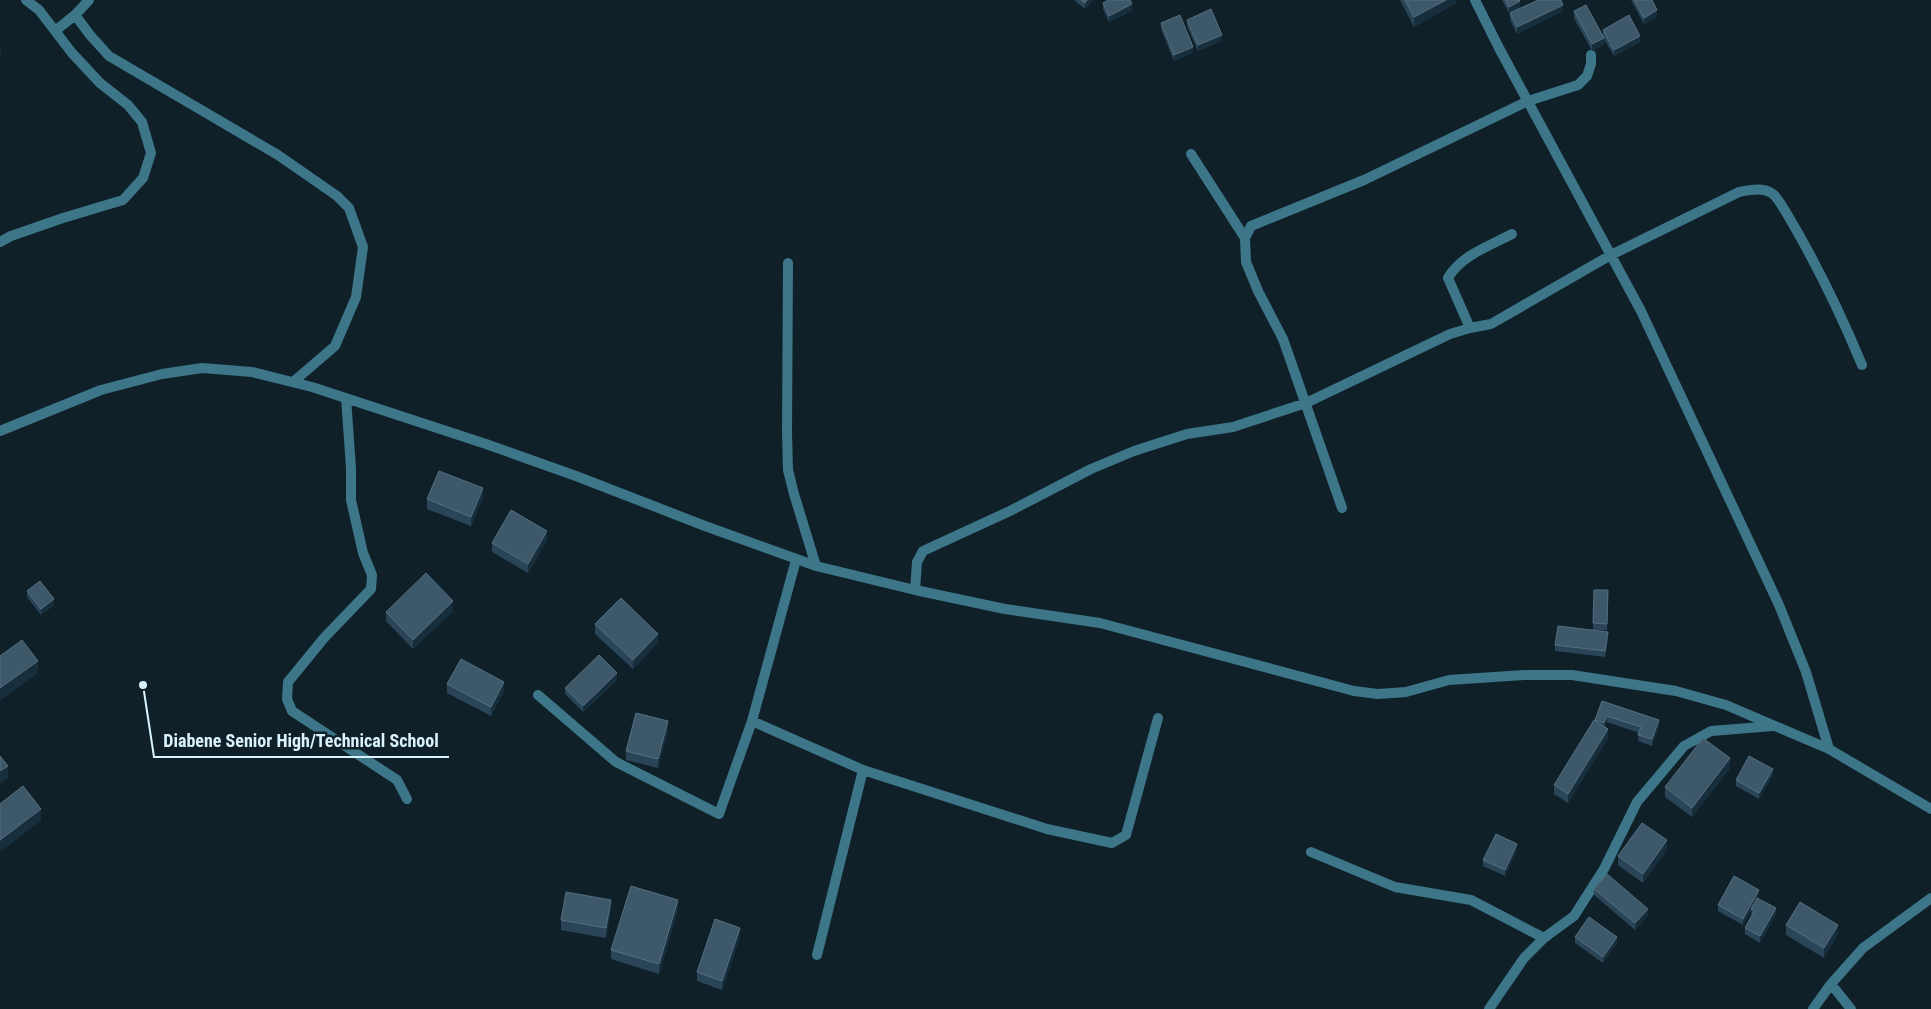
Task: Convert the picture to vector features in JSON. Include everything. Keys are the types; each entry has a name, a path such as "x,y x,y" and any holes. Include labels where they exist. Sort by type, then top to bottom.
{"street":[{"path":"0,242 11,236 63,218 123,200 143,178 151,153 142,122 128,106 100,83 72,53 39,10 26,0"},
{"path":"55,31 76,15 89,0"},
{"path":"1475,0 1641,311 1779,605 1806,672 1829,749"},
{"path":"76,15 90,35 110,56 278,155 337,196 349,208 363,247 356,297 335,346 293,382"},
{"path":"1342,508 1283,339 1258,291 1246,262 1245,238 1251,226 1364,180 1528,101 1578,85 1587,76 1590,55"},
{"path":"1191,154 1245,238"},
{"path":"915,590 918,562 923,551 1010,511 1091,468 1134,451 1188,434 1234,427 1306,403 1450,334 1492,324 1612,255 1739,192 1756,189 1773,194 1814,261 1839,311 1862,365"},
{"path":"1470,328 1448,278 1452,271 1470,256 1512,234"},
{"path":"788,263 788,470 816,566"},
{"path":"0,431 100,390 162,374 202,368 252,372 346,398 576,476 816,566 1005,609 1100,623 1354,690 1378,694 1406,692 1449,680 1524,675 1572,675 1676,691 1726,705 1829,749 1931,809"},
{"path":"346,398 351,468 351,500 363,553 372,576 371,589 363,600 324,638 288,682 287,700 292,711 397,780 407,799"},
{"path":"538,695 616,762 719,814 752,721 796,560"},
{"path":"752,721 863,770 1047,829 1112,843 1126,835 1158,718"},
{"path":"1489,1009 1524,958 1544,938 1574,916 1604,869 1637,802 1684,746 1711,731 1776,726"},
{"path":"817,955 863,770"},
{"path":"1311,852 1395,887 1471,900 1544,938"},
{"path":"1813,1009 1831,984 1863,948 1931,898"},
{"path":"1831,984 1851,1009"}],"building":[{"path":"1108,0 1130,0 1132,4 1109,16 1103,3"},
{"path":"1405,0 1446,0 1414,17"},
{"path":"1505,0 1519,0 1520,1 1509,7"},
{"path":"1538,0 1561,0 1563,5 1517,27 1510,13"},
{"path":"1634,0 1652,0 1657,10 1644,18"},
{"path":"1586,5 1604,38 1592,44 1574,11"},
{"path":"1211,9 1222,35 1198,45 1187,20"},
{"path":"1180,15 1193,47 1174,55 1161,23"},
{"path":"1629,15 1640,36 1614,50 1603,30"},
{"path":"439,471 483,488 471,517 427,499"},
{"path":"511,510 547,531 528,564 492,543"},
{"path":"426,573 453,601 413,640 386,612"},
{"path":"40,581 54,599 41,609 27,591"},
{"path":"1594,590 1608,590 1607,624 1593,623"},
{"path":"621,598 658,634 633,660 595,624"},
{"path":"1558,626 1608,632 1605,651 1555,645"},
{"path":"22,640 38,661 0,688 0,656"},
{"path":"599,655 617,673 583,706 565,688"},
{"path":"461,659 504,682 491,707 447,684"},
{"path":"1602,701 1659,720 1652,739 1638,735 1641,727 1607,716 1604,723 1595,720"},
{"path":"636,713 668,721 658,759 626,751"},
{"path":"1594,720 1608,729 1568,794 1554,785"},
{"path":"1703,738 1730,758 1692,808 1665,787"},
{"path":"0,756 8,766 0,771"},
{"path":"1749,756 1773,769 1759,793 1736,780"},
{"path":"23,786 41,809 0,840 0,804"},
{"path":"1642,823 1667,840 1643,874 1618,856"},
{"path":"1496,834 1517,844 1505,870 1483,860"},
{"path":"1607,874 1648,909 1635,923 1594,889"},
{"path":"1734,876 1759,890 1743,919 1718,905"},
{"path":"631,886 678,900 659,964 611,950"},
{"path":"566,892 611,900 606,928 561,920"},
{"path":"1757,898 1776,908 1760,936 1745,928 1754,911 1751,909"},
{"path":"1800,902 1838,925 1824,948 1786,925"},
{"path":"1589,917 1617,937 1603,957 1575,937"},
{"path":"715,919 740,928 722,981 697,972"}],"place":[{"name":"Diabene Senior High/Technical School","path":"143,685"}]}
